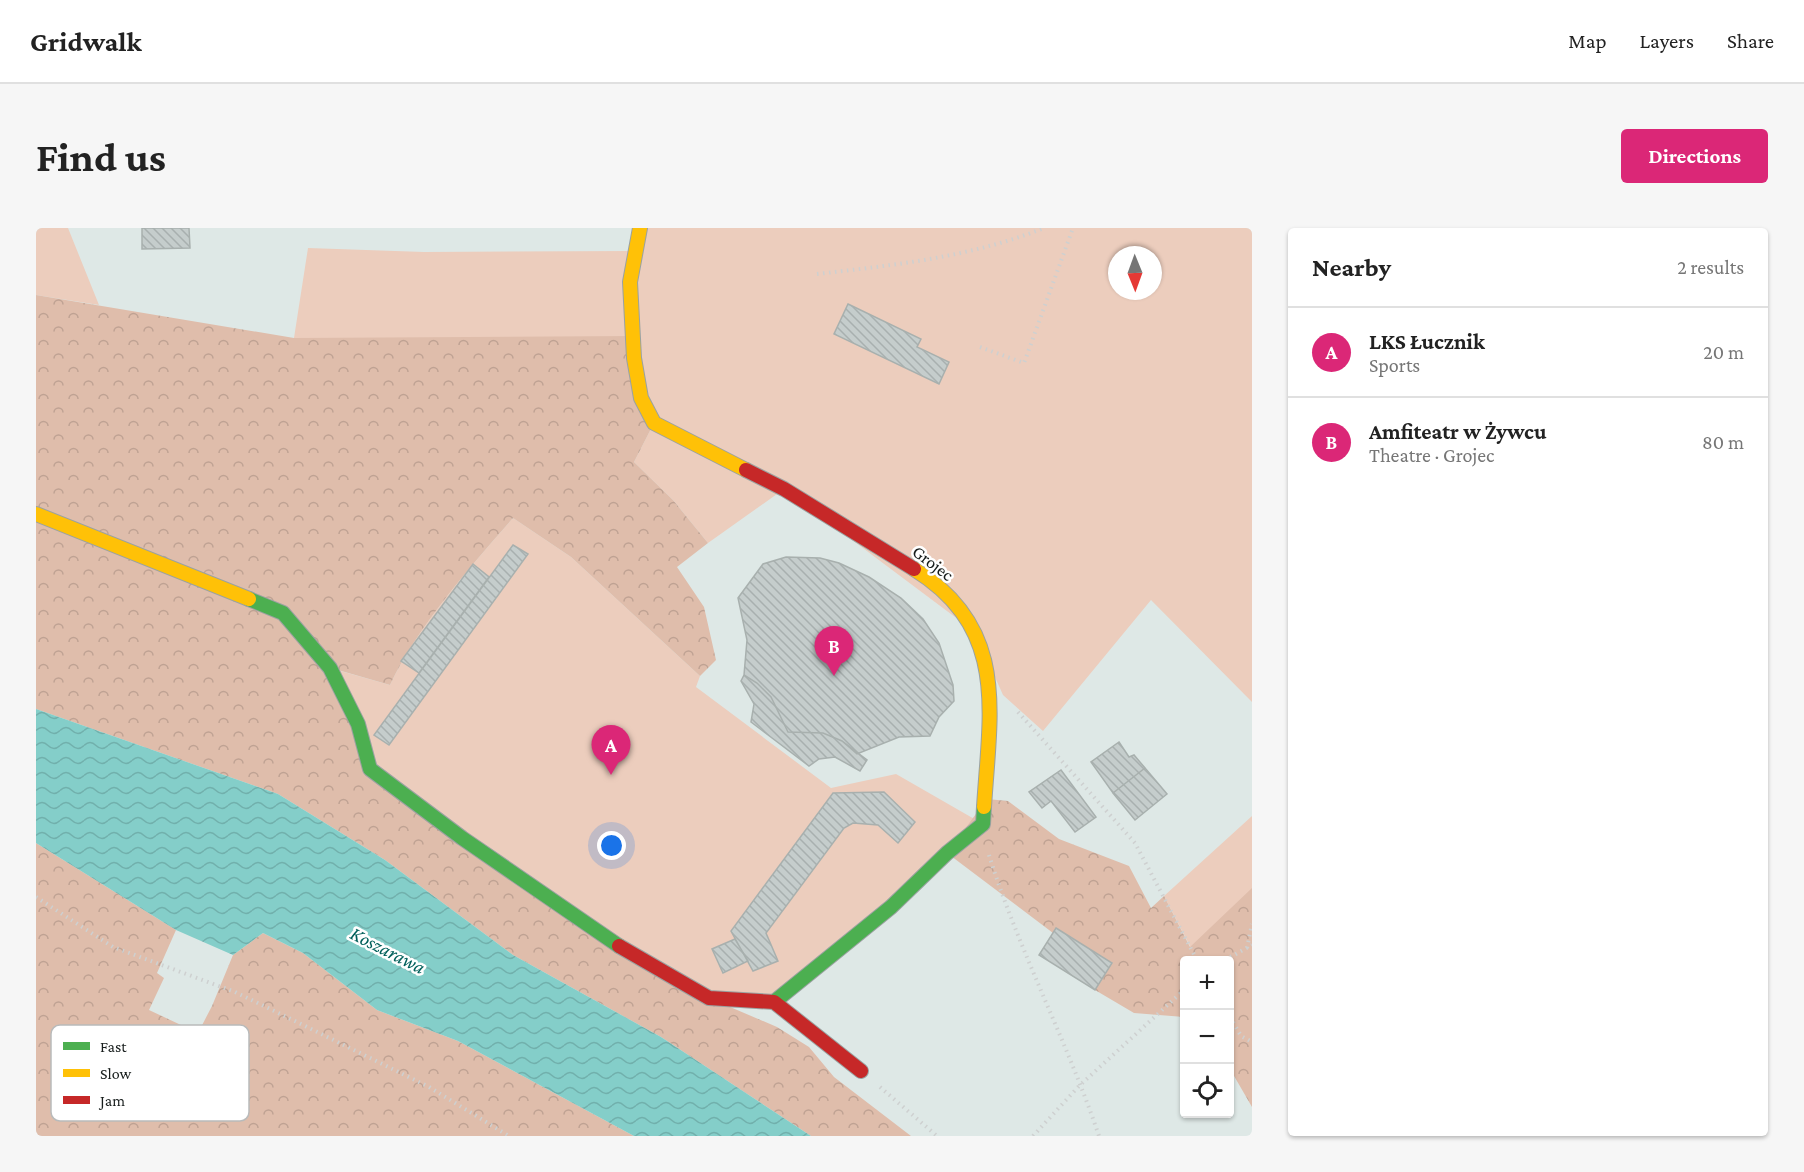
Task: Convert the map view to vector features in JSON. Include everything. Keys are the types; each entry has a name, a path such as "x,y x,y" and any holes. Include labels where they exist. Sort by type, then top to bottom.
{"street":[{"name":"Grojec","path":"640,228 630,282 634,358 641,398 654,423 784,489 935,582 961,611 975,632 988,668 991,699 983,824"},
{"path":"36,514 283,613 330,668 358,724 370,769 462,838 618,945 709,998 774,1002 861,1071"},
{"path":"774,1002 891,907 983,824"}],"path":[{"path":"817,274 929,261 1011,241 1044,228"},
{"path":"980,347 1024,363 1073,228"},
{"path":"991,699 1003,695 1136,843 1195,956"},
{"path":"983,824 987,850 1005,907 1045,997 1099,1136"},
{"path":"36,897 113,947 235,992 288,1017 429,1087 509,1136"},
{"path":"1246,948 1252,924"},
{"path":"1232,956 1252,945"},
{"path":"1034,1136 1079,1086 1180,995"},
{"path":"1234,1025 1240,1036 1252,1042"},
{"path":"861,1071 937,1136"}],"shaded area":[{"path":"36,228 68,228 99,305 36,295"},
{"path":"643,228 1252,228 1252,702 1151,600 1043,731 1003,695 975,632 784,489 708,543 673,500 634,462 654,423 294,338 308,248 424,252 634,251"},
{"path":"513,518 571,557 700,676 696,687 831,788 896,774 983,824 774,1002 709,998 370,769 330,668 390,685 401,663 429,620 462,577"},
{"path":"1252,816 1252,889 1191,948 1164,896"}],"green space":[{"path":"36,295 294,338 633,336 654,423 634,462 673,500 708,543 677,567 704,607 716,660 700,676 571,557 513,518 462,577 429,620 401,663 390,685 331,668 371,769 709,998 777,1027 809,1047 834,1077 911,1136 811,1136 661,1037 513,955 385,860 278,794 36,709"},
{"path":"987,799 1008,801 1059,839 1129,866 1151,908 1164,896 1190,947 1252,888 1252,1107 1234,1076 1234,956 1180,956 1180,1017 1134,1013 1095,990 1053,933 947,853"},
{"path":"36,843 176,930 157,973 164,978 149,1010 181,1025 51,1025 51,1121 249,1121 249,1025 202,1025 233,955 263,933 303,953 377,1010 458,1041 634,1136 36,1136"}],"water":[{"name":"Koszarawa","path":"36,709 278,794 385,860 513,955 661,1037 811,1136 634,1136 458,1041 377,1010 303,953 263,933 233,955 176,930 36,843"}],"building":[{"path":"142,228 189,228 190,248 142,249"},
{"path":"848,304 921,339 917,347 949,362 939,384 834,334"},
{"path":"513,545 528,554 389,745 374,735"},
{"path":"786,557 820,558 839,563 869,577 901,598 923,619 939,643 953,685 954,701 939,717 930,736 899,737 857,754 842,741 823,733 788,732 771,697 757,683 744,675 747,640 738,598 763,564"},
{"path":"473,564 489,577 419,673 401,661"},
{"path":"744,675 757,683 771,697 788,732 823,733 842,741 867,760 860,771 835,757 819,759 809,766 751,722 754,704 741,681"},
{"path":"1119,742 1129,757 1134,755 1145,768 1113,793 1091,762"},
{"path":"1145,768 1167,794 1135,820 1113,793"},
{"path":"1061,770 1096,817 1075,832 1051,801 1042,808 1029,792"},
{"path":"884,792 915,822 898,843 878,825 853,823 844,828 766,933 778,961 753,971 731,931 833,793"},
{"path":"1056,928 1112,963 1095,990 1039,955"},
{"path":"735,939 748,961 723,973 712,949"}],"traffic: fast":[{"path":"249,599 283,613 330,668 358,724 370,769 462,838 619,946"},
{"path":"774,1002 891,907 947,853 983,824 984,807"}],"traffic: slow":[{"path":"640,228 630,282 634,358 641,398 654,423 746,470"},
{"path":"36,514 249,599"},
{"path":"914,569 945,592 966,618 979,645 987,674 990,705 984,807"}],"traffic: jam":[{"path":"746,470 784,489 914,569"},
{"path":"619,946 709,998 774,1002 861,1071"}],"place":[{"name":"Amfiteatr w Żywcu","path":"834,676"},
{"name":"LKS Łucznik","path":"611,775"}]}
